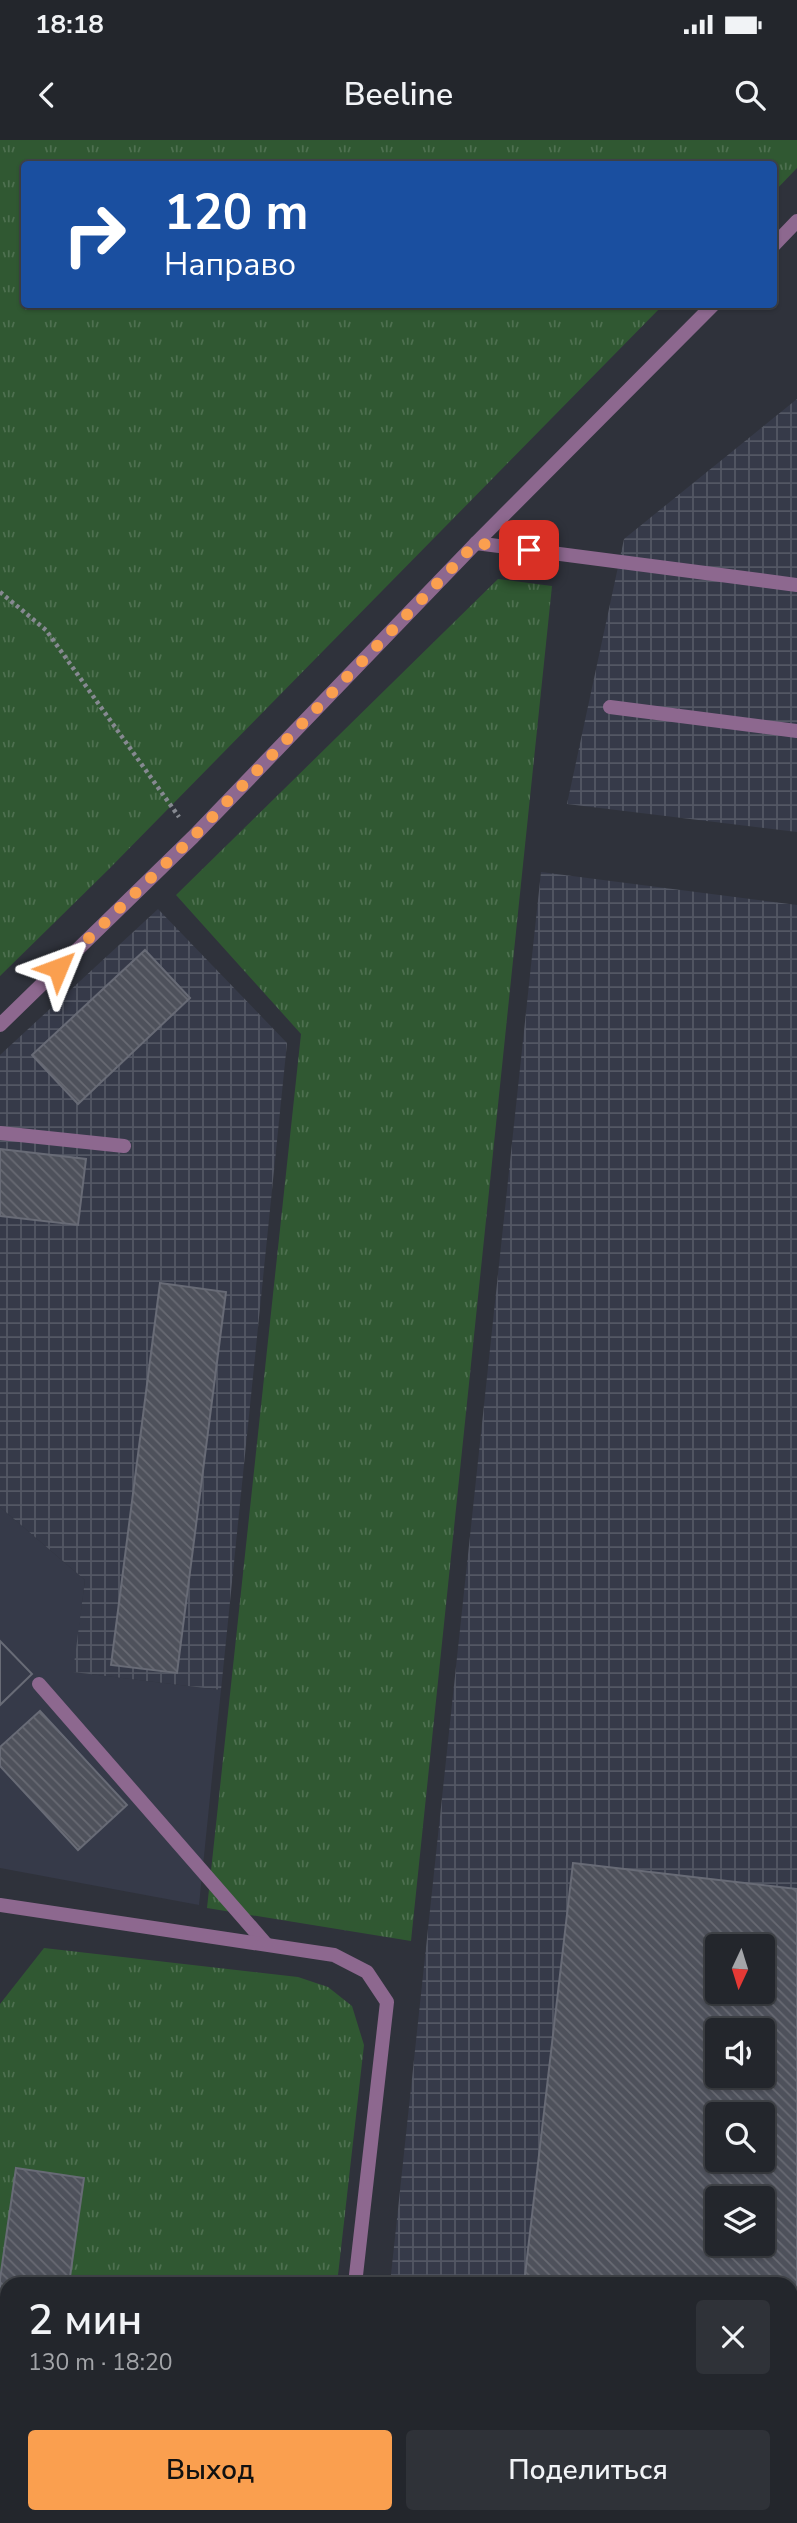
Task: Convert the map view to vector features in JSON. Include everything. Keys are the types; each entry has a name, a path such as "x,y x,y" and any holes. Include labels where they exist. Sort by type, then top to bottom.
{"street":[{"path":"777,242 797,221"},
{"path":"0,1025 193,837 476,543 710,308"},
{"path":"476,543 797,585"},
{"path":"610,707 797,732"},
{"path":"0,1133 124,1146"},
{"path":"38,1684 266,1944"},
{"path":"0,1905 334,1955 367,1972 387,2002 356,2277"}],"path":[{"path":"0,592 46,630 193,837"}],"shaded area":[{"path":"797,399 797,832 567,804 624,539"},
{"path":"541,872 797,905 797,2277 391,2277"},
{"path":"158,909 287,1043 221,1690 73,1672 85,1580 0,1507 0,1055"},
{"path":"0,1507 85,1580 74,1672 221,1690 199,1905 0,1868"}],"green space":[{"path":"0,140 797,140 797,168 777,189 777,161 21,161 21,308 660,308 108,870 0,976"},
{"path":"498,579 552,586 411,1941 207,1908 301,1034 176,895"},
{"path":"44,1948 298,1977 328,1987 352,2006 364,2045 338,2277 0,2277 0,2004"}],"building":[{"path":"145,950 190,998 78,1104 32,1055"},
{"path":"0,1149 86,1159 78,1225 0,1216"},
{"path":"160,1283 226,1292 177,1673 111,1665"},
{"path":"0,1641 32,1674 0,1705"},
{"path":"0,1641 32,1674 0,1705"},
{"path":"40,1711 127,1805 78,1850 0,1766 0,1747"},
{"path":"573,1863 797,1889 797,2277 525,2277"},
{"path":"16,2168 84,2178 70,2277 0,2277"}],"route":[{"path":"58,968 193,837 476,543 529,550"}]}
